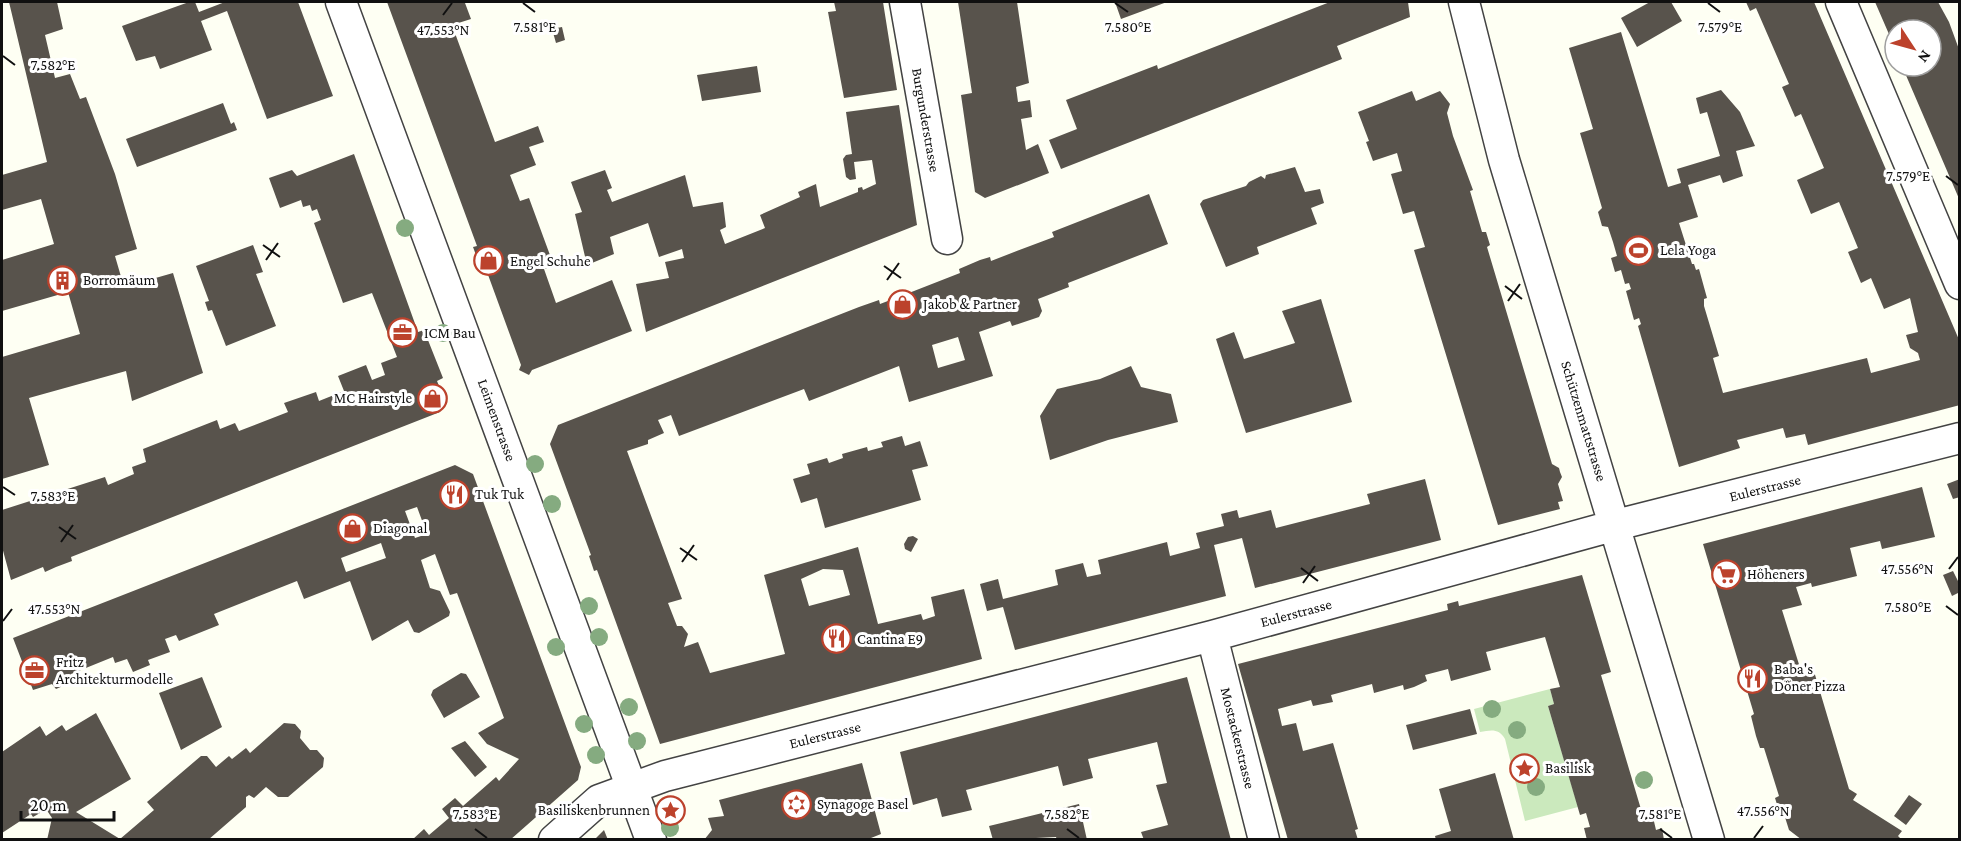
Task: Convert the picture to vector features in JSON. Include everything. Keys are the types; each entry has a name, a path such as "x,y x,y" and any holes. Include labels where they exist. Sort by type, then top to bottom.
{"street":[{"name":"Leimenstrasse","path":"342,2 651,840"},
{"name":"Burgunderstrasse","path":"905,2 947,239"},
{"name":"Schützenmattstrasse","path":"1464,2 1504,160 1616,525 1709,840"},
{"path":"1841,2 1959,284"},
{"name":"Eulerstrasse","path":"554,840 599,800 632,787 1212,636 1616,525 1959,438"},
{"name":"Mostackerstrasse","path":"1212,636 1264,840"}],"green space":[{"path":"1550,689 1554,704 1548,706 1578,807 1525,821 1505,739 1497,731 1480,732 1474,709"}],"building":[{"name":"Borromäum","path":"9,2 57,2 63,29 45,35 55,78 70,74 80,99 86,97 115,174 137,249 115,256 124,287 173,273 203,373 132,401 126,371 29,398 49,465 2,479 2,357 80,334 68,292 2,311 2,260 54,244 41,199 2,210 2,175 47,162"},
{"path":"189,2 195,2 199,12 225,2 298,2 333,96 267,119 227,11 201,21 212,50 160,69 155,56 136,61 122,26"},
{"path":"387,2 465,3 471,19 452,25 495,142 538,126 544,142 529,147 536,165 510,175 520,201 529,198 554,266 544,269 556,303 612,280 632,331 532,370 529,375 519,370 521,365 487,272 483,274 473,247 477,246"},
{"path":"834,2 883,2 897,90 844,98 828,12 836,11"},
{"path":"958,2 1017,2 1029,83 1016,87 1018,102 1030,100 1032,117 1021,119 1026,150 1038,144 1049,173 985,198 975,192 961,95 972,93"},
{"path":"1115,2 1167,2 1121,19"},
{"path":"1330,2 1408,2 1410,17 1337,46 1342,59 1061,169 1049,140 1077,129 1066,100 1157,65 1158,69"},
{"path":"1650,2 1671,2 1682,21 1637,47 1621,18"},
{"path":"1746,2 1814,2 1960,342 1960,405 1808,445 1805,434 1786,438 1783,428 1737,440 1740,448 1679,467 1638,326 1641,324 1639,318 1634,320 1626,291 1631,289 1629,283 1625,284 1621,270 1615,272 1611,258 1617,256 1608,227 1602,226 1598,212 1602,208 1580,133 1593,129 1569,48 1621,32 1668,187 1681,183 1677,169 1720,156 1707,112 1700,114 1696,98 1721,90 1740,112 1755,146 1736,151 1743,176 1723,183 1720,175 1688,185 1698,217 1679,223 1692,264 1696,270 1699,269 1707,298 1704,299 1704,306 1719,356 1713,358 1723,393 1867,358 1871,373 1920,360 1918,353 1910,348 1906,335 1918,332 1910,298 1884,309 1871,278 1861,283 1848,252 1858,248 1839,202 1811,214 1797,180 1824,168 1801,114 1795,117 1782,87 1789,84 1756,8 1750,11"},
{"path":"1875,2 1938,2 1949,22 1960,52 1960,201 1907,78 1943,78 1943,18 1883,18 1883,20"},
{"path":"562,27 565,40 556,43 552,29"},
{"path":"757,66 761,92 702,101 697,75"},
{"path":"1412,91 1416,101 1440,91 1450,104 1447,113 1453,136 1473,190 1470,191 1482,232 1486,232 1490,245 1487,247 1552,464 1559,468 1562,477 1558,484 1563,501 1558,502 1560,509 1498,525 1414,250 1425,247 1414,211 1403,214 1391,174 1402,171 1397,153 1373,161 1366,142 1369,141 1358,112"},
{"path":"223,103 231,124 234,122 237,130 137,167 126,139"},
{"path":"899,105 917,225 646,332 636,284 669,278 665,262 684,258 682,249 659,257 648,223 610,237 614,254 587,265 575,214 582,212 571,182 605,170 612,188 607,190 612,202 685,175 693,207 723,202 726,227 720,230 725,244 765,228 760,215 800,197 798,192 816,184 820,207 858,192 858,188 862,187 863,190 876,184 872,160 854,162 856,179 850,180 846,177 843,159 846,155 852,154 846,112"},
{"path":"354,154 418,332 424,330 443,378 437,381 445,401 440,412 71,557 72,561 45,572 43,567 11,580 2,547 2,510 105,477 108,485 134,474 132,467 146,462 143,449 217,420 220,429 235,423 239,431 288,412 284,403 316,392 319,401 344,391 338,376 366,365 372,380 385,375 381,363 397,357 372,293 343,303 314,223 321,220 317,209 312,211 310,205 303,207 301,200 280,208 269,178 292,170 297,176"},
{"path":"1295,167 1305,192 1320,189 1324,203 1311,208 1317,224 1257,247 1259,254 1226,267 1200,204 1203,200 1246,186 1261,176 1265,179 1266,175"},
{"path":"1149,194 1168,244 1068,283 1069,287 1038,299 1042,311 1039,317 1012,326 1010,321 979,332 993,376 909,402 899,366 809,401 804,389 679,436 671,415 658,420 664,433 648,440 648,444 627,451 682,599 668,603 677,626 682,626 688,634 684,647 698,642 710,673 785,654 764,575 858,547 878,624 921,614 923,620 935,616 931,597 964,589 982,659 660,744 597,570 594,571 589,556 591,555 550,444 558,425 859,307 879,300 880,304 914,291 960,273 959,269 980,260 990,257 991,261 1054,237 1052,232","holes":["958,337 965,360 938,368 932,345","823,569 843,570 850,595 809,606 801,579"]},
{"path":"253,245 263,272 256,274 276,326 226,346 212,310 208,311 205,302 209,301 196,266"},
{"path":"1321,299 1352,402 1246,433 1216,339 1234,332 1244,359 1295,343 1282,311"},
{"path":"1131,366 1141,387 1171,394 1178,422 1108,440 1050,460 1040,416 1057,389 1100,379"},
{"path":"902,436 905,446 920,441 928,466 912,470 921,500 825,528 817,498 801,503 793,479 810,474 807,464 827,458 829,463 843,458 842,454 867,447 868,451 883,447 881,442"},
{"path":"455,465 473,474 581,767 578,780 510,840 412,840 424,829 429,835 449,818 442,809 455,798 463,806 496,777 499,781 519,759 487,744 478,733 504,718 457,593 450,595 435,554 421,560 430,588 440,591 450,612 449,616 419,633 414,632 408,620 372,641 350,581 304,599 297,581 214,614 219,625 179,641 176,635 165,639 170,652 148,660 150,665 133,672 127,659 115,663 113,657 71,674 72,682 56,689 52,684 33,690 13,638","holes":["417,507 427,534 415,538 405,511","381,543 386,558 346,572 341,558"]},
{"path":"1425,479 1441,540 1255,588 1242,538 1214,545 1226,596 1015,650 1003,607 987,611 980,584 998,579 1003,599 1058,585 1055,570 1083,563 1087,577 1101,574 1098,560 1167,542 1170,556 1200,548 1196,533 1224,526 1221,514 1237,510 1239,518 1271,510 1276,528 1370,504 1367,494"},
{"path":"1960,479 1960,497 1953,499 1947,484"},
{"path":"1922,487 1935,537 1882,549 1880,541 1850,548 1857,576 1812,587 1811,583 1796,587 1802,605 1782,610 1802,674 1813,668 1849,789 1857,794 1853,800 1902,831 1898,836 1902,840 1802,840 1789,830 1784,814 1780,814 1775,798 1779,796 1764,748 1760,748 1756,736 1751,716 1754,714 1703,544"},
{"path":"913,536 918,539 911,552 905,549 904,544 908,537"},
{"path":"1953,571 1960,585 1960,592 1952,596 1943,575"},
{"path":"1582,575 1611,672 1601,675 1643,816 1652,813 1656,830 1662,828 1664,840 1587,840 1584,828 1590,827 1586,813 1580,815 1548,706 1554,704 1550,689 1560,687 1545,637 1486,652 1491,670 1451,681 1448,669 1425,675 1427,681 1404,690 1403,685 1374,693 1372,684 1331,695 1333,702 1313,706 1311,700 1278,709 1282,726 1296,723 1303,751 1333,743 1358,829 1355,830 1358,840 1288,840 1238,664 1448,610 1447,604 1458,601 1459,606"},
{"path":"461,673 466,674 480,697 444,718 431,695 433,690"},
{"path":"202,677 222,727 181,750 159,693"},
{"path":"1187,677 1231,840 1144,840 1141,832 1168,825 1156,785 1167,783 1157,742 1088,759 1093,778 1063,786 1058,766 966,790 972,810 942,817 937,798 913,805 900,752"},
{"path":"1470,709 1477,734 1413,750 1406,725"},
{"path":"96,713 131,779 76,812 120,839 154,810 147,802 201,756 207,756 216,767 229,756 232,759 246,748 250,753 284,723 295,724 301,731 300,738 310,750 317,750 324,758 323,767 288,797 278,797 266,787 254,798 249,795 246,797 246,807 208,840 47,840 52,818 44,806 38,810 40,813 33,817 31,814 2,833 2,752 40,726 46,736 62,725 66,731"},
{"path":"465,741 487,767 475,777 451,748"},
{"name":"Synagoge Basel","path":"862,763 881,834 866,840 704,840 712,830 708,818 724,816 719,800"},
{"path":"1495,773 1514,840 1436,840 1435,836 1451,831 1439,789"},
{"path":"1909,795 1922,804 1906,825 1894,816"},
{"path":"1079,804 1087,840 1057,840 1056,837 993,840 989,826"},
{"path":"604,830 608,840 594,840"}],"place":[{"name":"Lela Yoga","path":"1639,250"},
{"name":"Engel Schuhe","path":"489,261"},
{"name":"Borromäum","path":"62,280"},
{"name":"Jakob & Partner","path":"902,304"},
{"name":"ICM Bau","path":"403,333"},
{"name":"MC Hairstyle","path":"433,398"},
{"name":"Tuk Tuk","path":"454,494"},
{"name":"Diagonal","path":"352,528"},
{"name":"Höheners","path":"1726,574"},
{"name":"Cantina E9","path":"836,639"},
{"name":"Fritz Architekturmodelle","path":"35,671"},
{"name":"Baba's Döner Pizza","path":"1753,678"},
{"name":"Basilisk","path":"1524,768"},
{"name":"Synagoge Basel","path":"796,804"},
{"name":"Basiliskenbrunnen","path":"671,810"}]}
